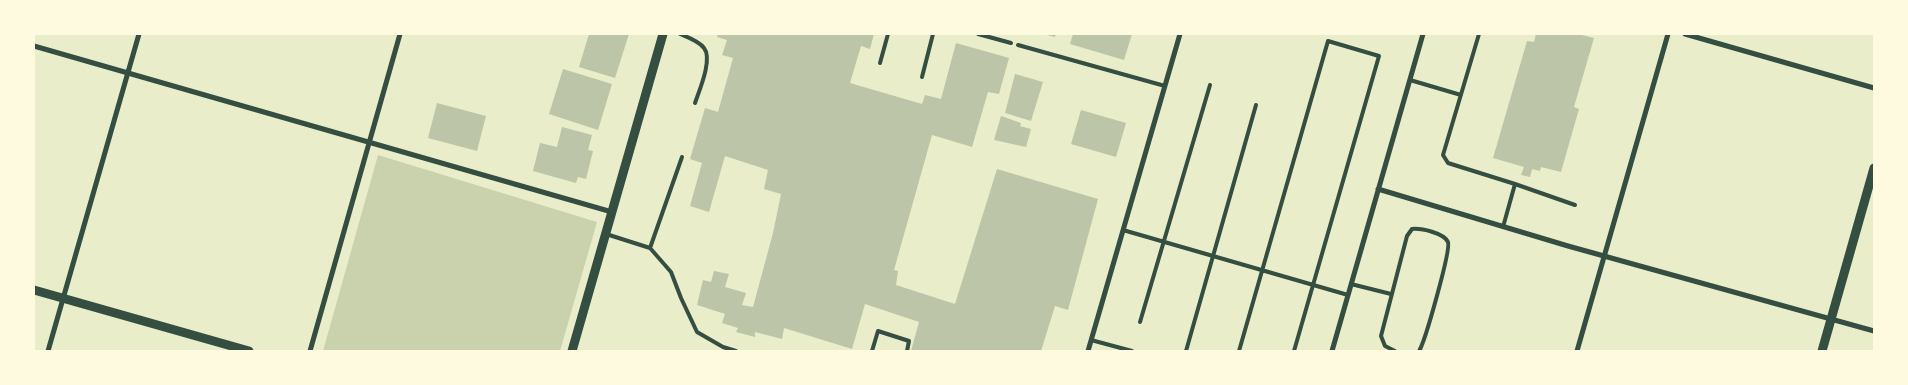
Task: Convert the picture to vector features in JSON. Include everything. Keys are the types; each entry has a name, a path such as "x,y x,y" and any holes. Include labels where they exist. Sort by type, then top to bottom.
{"street":[{"path":"48,351 139,34"},
{"path":"310,351 400,34"},
{"path":"572,351 663,34"},
{"path":"1088,351 1180,34"},
{"path":"1332,351 1423,34"},
{"path":"1577,351 1668,34"},
{"path":"1685,34 1874,88"},
{"path":"34,46 612,212"},
{"path":"1822,351 1874,168"},
{"path":"1378,190 1604,256 1874,331"},
{"path":"34,290 249,351"}],"lane":[{"path":"680,34 690,38 704,48 707,56 705,73 695,102"},
{"path":"880,63 888,34"},
{"path":"922,77 933,34"},
{"path":"978,34 1011,44"},
{"path":"1479,34 1443,155 1448,163 1575,205"},
{"path":"1238,351 1328,41 1379,56 1294,351"},
{"path":"1018,45 1165,86"},
{"path":"1410,80 1461,95"},
{"path":"1140,322 1210,85"},
{"path":"1186,351 1256,105"},
{"path":"650,248 682,157"},
{"path":"1502,227 1515,184"},
{"path":"1395,351 1386,346 1381,336 1407,236 1412,229 1418,228 1446,239 1448,244 1445,264 1419,351"},
{"path":"1123,230 1348,295"},
{"path":"606,234 650,248 671,272 681,298 698,332 723,347 736,351"},
{"path":"1351,284 1391,294"},
{"path":"872,351 878,331 909,341 907,351"},
{"path":"1091,340 1132,351"}],"green space":[{"path":"378,155 597,222 560,351 323,351"}],"building":[{"path":"589,34 629,34 615,78 579,67"},
{"path":"718,34 874,34 870,49 861,46 850,83 922,104 925,95 941,99 956,43 1009,58 999,94 988,92 972,147 932,135 894,270 898,271 896,285 955,304 997,169 1098,199 1068,310 1055,306 1041,351 911,351 919,322 865,304 852,349 784,328 782,339 755,332 755,337 736,332 738,328 722,323 725,314 697,305 703,280 711,282 714,271 729,274 725,287 746,293 742,305 753,307 773,233 781,194 764,189 768,170 725,156 709,212 690,206 702,163 690,159 705,108 718,112 733,58 722,55 727,40 717,37"},
{"path":"1043,34 1056,34 1055,37"},
{"path":"1073,34 1132,34 1124,60 1070,44"},
{"path":"1536,34 1578,34 1594,38 1574,107 1579,109 1561,172 1541,167 1540,171 1532,169 1530,177 1521,175 1524,167 1493,158 1527,41 1534,42"},
{"path":"563,69 612,84 598,130 549,114"},
{"path":"1015,74 1043,82 1031,121 1005,113"},
{"path":"437,103 486,116 477,151 428,138"},
{"path":"1081,110 1126,123 1116,157 1071,144"},
{"path":"1001,116 1021,123 1020,126 1031,129 1026,147 994,140"},
{"path":"562,127 592,135 588,150 593,151 586,179 578,177 576,183 533,171 540,143 557,147"}]}
